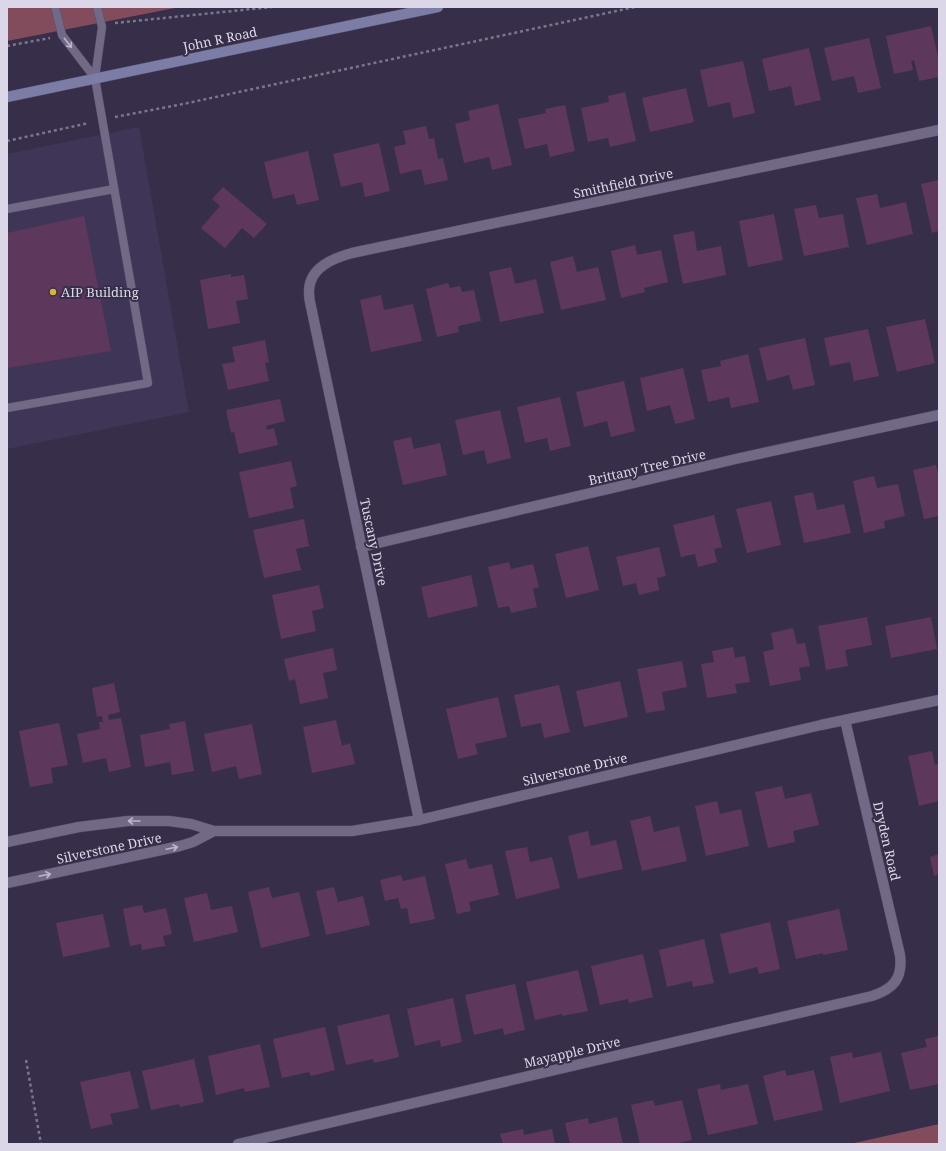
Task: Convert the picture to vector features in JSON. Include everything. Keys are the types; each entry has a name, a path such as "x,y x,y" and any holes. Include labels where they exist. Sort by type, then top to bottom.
{"main road":[{"name":"John R Road","path":"7,97 438,7"}],"street":[{"name":"Smithfield Drive","path":"316,271 329,261 352,253 939,130"},
{"name":"Tuscany Drive","path":"316,271 311,279 309,289 310,302 419,820"},
{"name":"Brittany Tree Drive","path":"361,547 740,458 939,415"},
{"name":"Silverstone Drive","path":"7,842 79,827 128,821 169,821 191,824 214,831 352,831 419,820 845,720 939,700"},
{"name":"Dryden Road","path":"845,720 900,955 900,968"},
{"name":"Silverstone Drive","path":"7,883 180,846 193,842 214,831"},
{"name":"Mayapple Drive","path":"238,1144 872,996 888,989 898,977 900,968"}],"lane":[{"path":"56,7 62,35 95,78"},
{"path":"7,408 148,383 95,78 102,27 97,7"},
{"path":"7,209 114,190"}],"path":[{"path":"113,23 272,7"},
{"path":"119,116 183,104 635,7"},
{"path":"7,46 44,39"},
{"path":"7,141 84,124"},
{"path":"26,1060 41,1144"}],"shaded area":[{"path":"7,7 180,7 7,41"},
{"path":"139,127 189,412 7,449 7,154"},
{"path":"939,1124 939,1144 850,1144"}],"building":[{"path":"931,26 939,61 939,77 919,81 914,60 911,61 913,70 894,74 886,36"},
{"path":"869,38 881,88 858,93 854,76 832,81 824,48"},
{"path":"809,48 821,100 795,106 791,86 769,91 762,59"},
{"path":"743,61 755,113 733,118 730,102 708,107 700,70"},
{"path":"686,88 694,122 650,132 642,98"},
{"path":"625,92 636,141 610,147 608,138 588,142 581,108 609,102 608,96"},
{"path":"498,104 512,165 492,170 489,157 464,163 455,124 470,120 468,111"},
{"path":"565,105 575,151 550,157 547,144 525,149 518,119 546,113 545,109"},
{"path":"426,126 429,139 434,138 438,159 443,158 448,180 425,185 421,169 400,174 394,147 406,144 403,131"},
{"path":"379,143 390,191 365,197 362,182 341,187 333,154"},
{"path":"308,151 319,200 297,205 294,194 273,199 264,162"},
{"path":"939,180 939,231 932,233 921,184"},
{"path":"223,187 267,224 254,238 242,228 225,248 201,228 220,206 212,199"},
{"path":"877,194 880,208 906,202 913,234 867,245 856,198"},
{"path":"816,205 819,218 843,214 849,247 804,256 794,209"},
{"path":"774,214 783,260 748,267 739,221"},
{"name":"AIP Building","path":"84,216 111,351 7,368 7,233"},
{"path":"694,231 697,251 721,246 726,275 683,284 673,235"},
{"path":"635,245 637,255 661,250 668,282 644,288 645,292 621,298 611,251"},
{"path":"573,256 577,272 598,267 606,300 561,310 550,262"},
{"path":"511,267 515,284 536,279 544,313 500,322 489,272"},
{"path":"231,274 231,277 244,275 248,299 236,301 240,323 208,329 200,280"},
{"path":"448,283 450,288 460,286 462,292 474,290 481,321 458,326 459,332 437,337 426,289"},
{"path":"381,295 384,310 413,304 422,341 371,352 360,300"},
{"path":"925,319 935,363 897,372 886,327"},
{"path":"868,329 879,376 854,381 850,362 830,366 824,338"},
{"path":"805,338 815,385 793,390 789,375 767,381 759,348"},
{"path":"265,340 269,362 265,363 269,381 228,390 222,364 235,362 232,347"},
{"path":"748,354 759,402 731,408 729,397 708,402 701,370 721,366 720,361"},
{"path":"683,368 695,419 675,424 670,405 647,411 640,378"},
{"path":"624,381 635,431 611,437 607,421 584,427 576,392"},
{"path":"560,397 571,446 550,451 547,438 525,443 517,407"},
{"path":"280,399 285,421 266,426 267,430 274,428 278,445 239,454 234,432 231,433 226,410"},
{"path":"500,410 511,458 487,464 484,450 463,455 455,420"},
{"path":"411,437 414,449 440,443 447,475 403,485 393,441"},
{"path":"291,461 297,486 290,488 294,508 249,518 239,472"},
{"path":"936,465 939,477 939,516 924,519 913,470"},
{"path":"874,476 877,488 898,484 905,516 884,521 885,528 864,533 853,481"},
{"path":"813,492 817,510 844,504 851,533 804,543 794,496"},
{"path":"771,501 781,545 747,553 736,509"},
{"path":"714,515 722,547 714,549 717,562 698,567 695,554 681,557 673,525"},
{"path":"304,519 309,546 296,549 301,570 264,578 253,530"},
{"path":"588,546 599,590 566,598 555,554"},
{"path":"659,547 666,576 657,578 659,590 639,595 636,583 623,586 616,557"},
{"path":"509,562 511,569 533,564 539,587 533,589 537,607 511,613 509,606 498,608 488,567"},
{"path":"471,575 478,606 428,618 421,587"},
{"path":"319,585 324,608 312,611 316,631 281,639 272,595"},
{"path":"867,617 872,645 845,650 848,666 826,670 818,626"},
{"path":"931,617 937,649 891,658 885,626"},
{"path":"793,628 797,644 805,643 810,666 799,668 801,680 770,686 763,652 774,649 771,633"},
{"path":"733,647 735,658 745,656 750,682 735,684 737,693 707,698 701,664 714,662 712,651"},
{"path":"333,648 337,670 323,673 328,698 300,704 295,679 289,681 284,659"},
{"path":"682,661 687,687 662,692 665,710 646,713 637,669"},
{"path":"620,681 628,717 584,727 576,691"},
{"path":"114,683 120,712 108,715 109,720 121,718 131,767 109,772 106,758 83,763 77,734 100,729 99,722 103,722 102,716 97,717 92,688"},
{"path":"559,685 570,732 544,738 541,723 521,727 514,695"},
{"path":"498,697 507,737 475,744 478,754 458,759 446,709"},
{"path":"336,720 342,746 350,743 355,764 312,773 303,727"},
{"path":"185,721 194,771 172,775 170,762 145,767 140,735 170,729 169,724"},
{"path":"59,723 68,765 51,768 53,783 30,787 19,731"},
{"path":"252,724 262,774 239,779 236,766 212,772 204,734"},
{"path":"932,751 935,765 939,764 939,801 919,806 908,756"},
{"path":"782,786 785,799 811,793 819,825 793,831 795,842 768,848 755,792"},
{"path":"717,801 720,814 741,809 749,846 706,856 695,806"},
{"path":"650,816 654,832 679,826 687,861 642,871 630,821"},
{"path":"588,831 591,846 616,840 623,869 578,879 568,836"},
{"path":"527,847 530,862 552,857 560,888 516,899 505,851"},
{"path":"939,854 939,874 934,876 930,857"},
{"path":"466,859 469,869 492,864 499,895 469,902 471,911 457,914 445,864"},
{"path":"401,875 403,881 425,876 435,919 410,924 407,908 401,909 398,898 385,901 380,880"},
{"path":"269,887 272,898 299,892 310,936 261,948 248,892"},
{"path":"334,887 338,902 363,896 370,925 326,935 316,891"},
{"path":"207,893 211,910 232,906 238,932 194,942 184,898"},
{"path":"142,905 144,913 166,908 172,934 163,936 165,946 142,950 141,944 130,946 123,909"},
{"path":"839,909 848,950 823,955 823,953 796,959 787,921"},
{"path":"103,914 110,947 63,957 56,923"},
{"path":"770,922 780,969 759,974 757,967 729,974 720,934"},
{"path":"704,939 714,983 693,987 692,981 667,987 659,950"},
{"path":"643,954 653,997 629,1003 628,999 600,1005 591,966"},
{"path":"578,970 588,1011 562,1016 562,1014 535,1020 526,982"},
{"path":"515,984 525,1030 504,1035 503,1028 474,1035 465,995"},
{"path":"453,998 462,1042 441,1047 440,1040 415,1046 407,1009"},
{"path":"389,1014 399,1057 374,1063 373,1059 346,1065 337,1026"},
{"path":"325,1027 335,1070 311,1076 309,1072 282,1078 273,1039"},
{"path":"939,1036 939,1084 910,1090 901,1053 927,1047 925,1039"},
{"path":"260,1044 270,1087 245,1092 244,1088 216,1095 208,1056"},
{"path":"852,1052 853,1058 881,1052 890,1091 840,1103 830,1057"},
{"path":"194,1059 204,1102 180,1107 179,1104 151,1110 142,1071"},
{"path":"785,1070 787,1076 814,1070 823,1110 774,1121 763,1076"},
{"path":"130,1071 139,1108 110,1114 113,1124 91,1129 80,1082"},
{"path":"720,1084 721,1090 748,1084 758,1124 708,1135 697,1089"},
{"path":"653,1100 655,1106 682,1100 692,1140 673,1144 640,1144 631,1105"},
{"path":"617,1117 623,1144 570,1144 565,1123 588,1118 589,1124"},
{"path":"523,1129 524,1135 552,1129 555,1144 503,1144 500,1134"}],"place":[{"name":"AIP Building","path":"53,292"}]}
